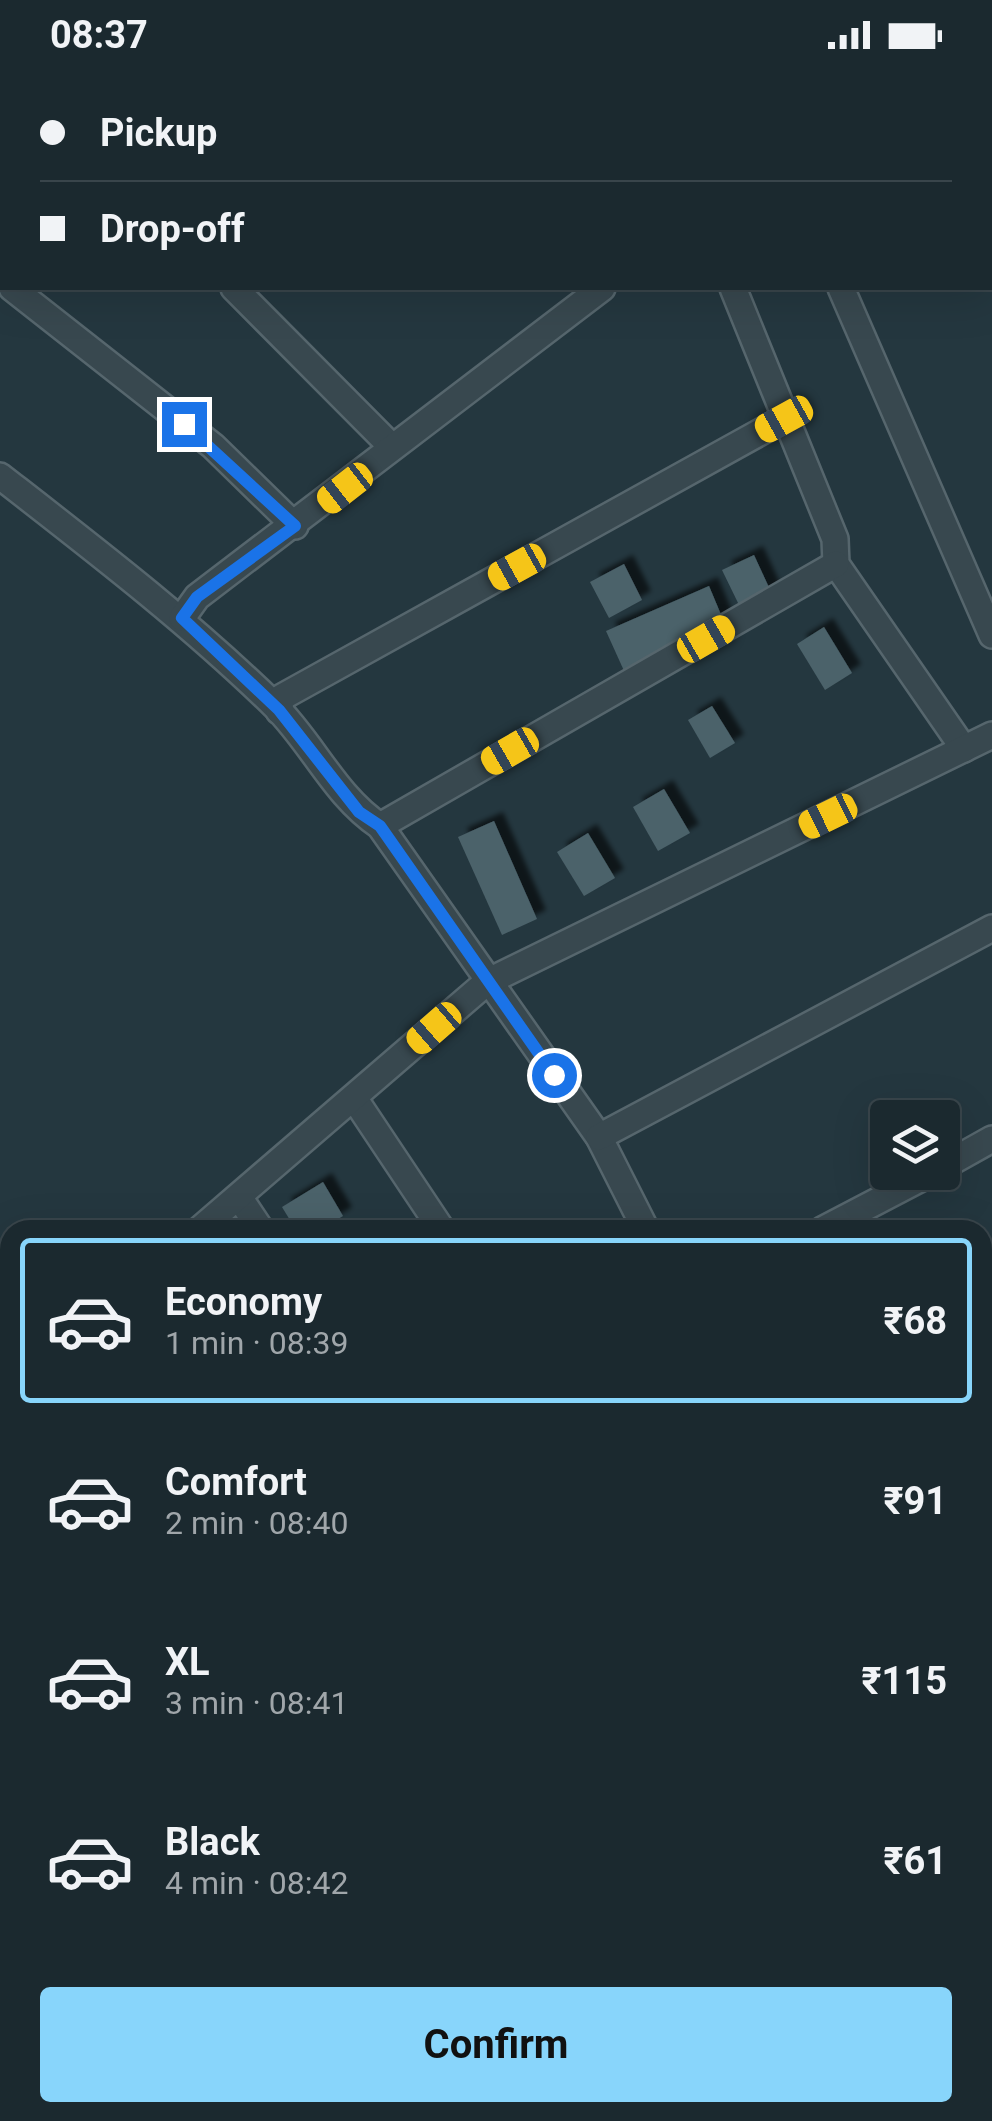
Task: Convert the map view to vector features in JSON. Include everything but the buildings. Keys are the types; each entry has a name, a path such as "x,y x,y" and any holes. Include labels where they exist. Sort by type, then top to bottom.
{"street":[{"path":"15,290 213,446 295,526"},
{"path":"236,290 391,446"},
{"path":"182,618 197,597 295,526 370,468 391,446 599,290"},
{"path":"734,290 835,538 836,564 964,749"},
{"path":"842,290 992,635"},
{"path":"279,710 282,697 784,419"},
{"path":"0,476 182,618 279,710 359,812 380,826 598,1136 641,1220"},
{"path":"380,826 836,564"},
{"path":"211,1220 487,982 992,736"},
{"path":"598,1136 992,928"},
{"path":"354,1098 435,1220"},
{"path":"960,1157 992,1139"},
{"path":"841,1220 899,1190"},
{"path":"239,1197 254,1220"}],"route":[{"path":"184,424 213,446 295,526 197,597 182,618 279,710 359,812 380,826 554,1075"}]}
